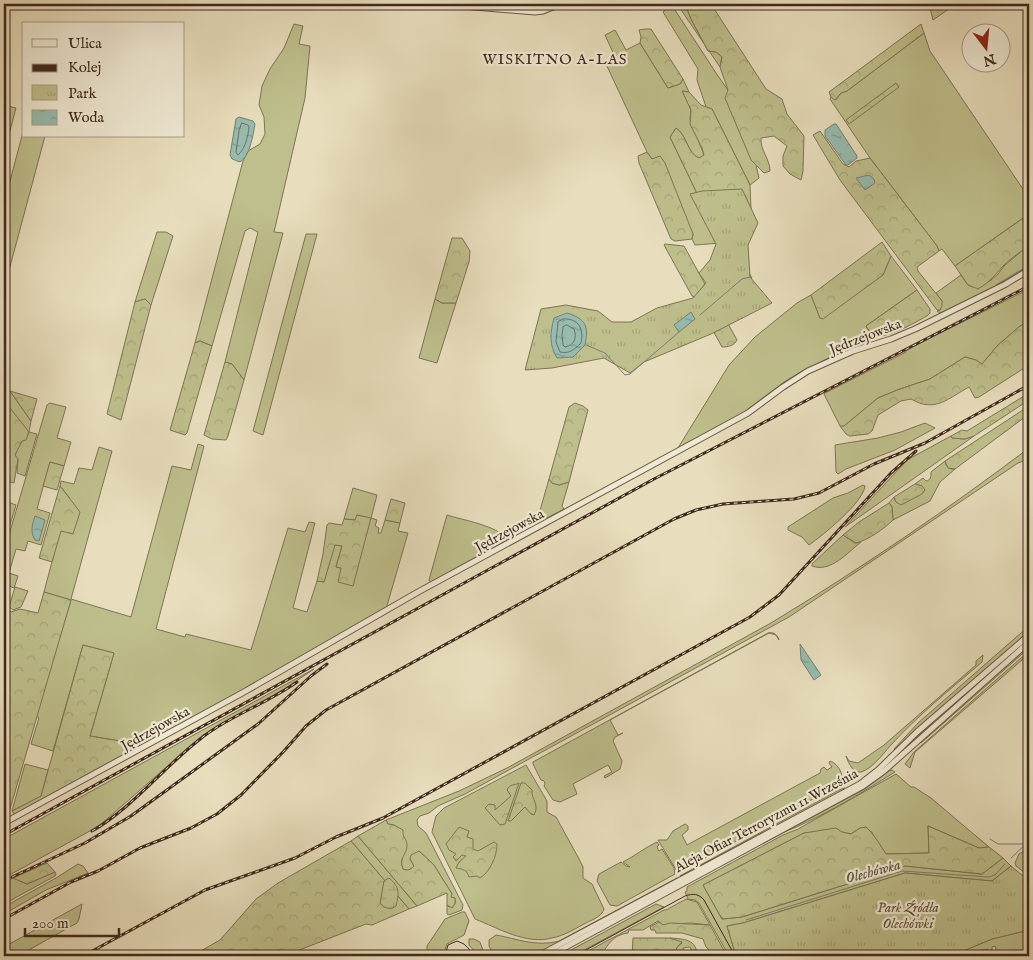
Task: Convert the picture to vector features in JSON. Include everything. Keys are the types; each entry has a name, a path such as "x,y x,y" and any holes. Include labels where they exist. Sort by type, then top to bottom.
{"street":[{"path":"438,4 535,12 560,4"},
{"name":"Jędrzejowska","path":"4,823 252,688 427,587 748,413 783,386 808,372 852,351 891,339 915,329 1006,284 1029,270"},
{"name":"Aleja Ofiar Terroryzmu 11 Września","path":"538,956 860,784 1029,635"},
{"name":"Aleja Ofiar Terroryzmu 11 Września","path":"549,956 864,786 884,771 1029,642"}],"green space":[{"path":"670,4 728,90 751,159 756,165 759,178 750,185 712,109 706,107 697,80 698,69 663,12"},
{"path":"677,4 685,4 704,44"},
{"path":"685,4 711,4 766,89 782,99 787,114 804,136 801,180 790,174 783,166 783,156 787,146 774,136 761,138 770,171 764,173 751,160 725,98 728,90 720,67 722,57 716,52 708,51"},
{"path":"929,4 956,4 933,20"},
{"path":"294,24 303,26 299,44 310,46 305,98 274,232 283,233 244,380 232,364 225,362 258,232 250,228 245,231 212,346 200,341 195,343 243,161 248,151 260,144 265,134 264,117 259,105 262,86 270,69 284,48"},
{"path":"921,24 924,33 847,91 841,93 835,100 831,97 829,92"},
{"path":"651,29 683,79 680,84 668,88 640,43 639,30"},
{"path":"615,30 626,50 640,43 668,88 680,84 683,79 689,92 683,91 691,110 690,119 704,155 699,159 695,156 683,135 676,128 670,137 721,243 695,245 692,239 693,234 656,159 652,159 647,152 606,64 616,59 605,35"},
{"path":"924,33 930,51 1029,198 1029,214 955,266 942,249 939,251 870,158 830,99 831,97 836,100 841,93 847,91"},
{"path":"709,51 716,52 722,56 720,67"},
{"path":"896,83 899,87 849,124 846,120"},
{"path":"682,91 689,92 701,105 712,109 750,185 752,232 732,245 752,278 750,279 704,208 670,137 676,128 683,135 695,156 699,158 704,155 690,124 691,110"},
{"path":"4,105 16,108 4,154"},
{"path":"820,131 843,164 849,167 856,161 870,158 937,246 939,251 917,267 918,271 942,301 940,310 937,310 840,180 813,135"},
{"path":"22,136 22,138 44,138 4,289 4,204"},
{"path":"647,152 652,159 660,156 665,163 693,234 692,239 675,241 671,239 639,163 638,156"},
{"path":"742,189 758,223 748,245 750,277 772,303 711,334 644,362 630,373 604,358 552,368 525,370 541,309 566,305 598,311 612,322 631,322 657,308 693,298 706,283 699,273 710,260 716,244 690,194 702,191"},
{"path":"1029,214 1029,245 978,289 968,285 955,266"},
{"path":"157,232 166,232 173,236 151,305 145,299 135,302"},
{"path":"306,234 317,234 263,435 253,431"},
{"path":"452,238 462,238 470,251 469,262 456,303 442,303 435,299"},
{"path":"882,242 891,256 883,275 823,319 820,318 811,295"},
{"path":"665,244 684,246 705,284 695,297 692,296"},
{"path":"1029,245 1029,266 996,286 943,312 937,311 940,310 942,301 936,293 961,275 968,285 990,281 1004,266"},
{"path":"891,256 917,290 866,326 870,333 876,337 848,348 799,373 740,415 678,448 729,365 755,337 797,303 811,295 820,318 883,275"},
{"path":"1029,289 1029,322 1020,326 997,346 982,365 976,360 965,357 930,379 878,398 843,427 840,426 825,393 906,352 906,350"},
{"path":"917,290 930,309 930,313 893,333 873,336 866,326"},
{"path":"145,299 151,305 121,420 107,414 135,302"},
{"path":"435,299 442,303 456,303 437,363 419,358"},
{"path":"726,320 737,340 731,346 722,347 711,327"},
{"path":"1029,322 1029,365 979,397 975,398 969,387 934,405 919,403 911,399 901,401 878,415 872,431 868,434 850,436 840,426 844,426 878,398 930,379 965,357 982,364 997,346 1020,326"},
{"path":"200,341 212,346 185,435 170,430 195,343"},
{"path":"225,362 232,364 244,380 226,440 212,439 204,435"},
{"path":"10,391 31,421 29,432 37,434 25,476 17,473 18,459 15,456 17,449 28,432 6,403"},
{"path":"10,391 37,399 31,421"},
{"path":"1029,393 1029,400 974,436 965,439 952,438 951,436 962,430 967,431"},
{"path":"6,403 29,432 26,440 22,441 15,455 18,459 14,483 6,481 4,490 4,411"},
{"path":"50,403 66,407 57,438 71,442 64,466 50,462 37,509 50,513 41,545 28,541 25,551 16,549 9,573 18,576 14,588 4,584 4,552 47,405"},
{"path":"575,403 588,410 569,482 559,485 552,483 549,479 569,407"},
{"path":"1029,406 1029,414 955,469 948,468 945,461"},
{"path":"925,423 935,428 895,450 846,469 838,474 836,472 835,445 878,438"},
{"path":"951,436 952,438 965,439 974,436 845,527 907,460"},
{"path":"198,444 204,446 156,629 185,637 186,634 251,650 288,528 305,532 309,522 315,523 293,608 307,612 317,581 324,582 334,545 342,546 336,567 341,568 370,518 357,515 356,520 344,519 353,488 377,495 371,518 377,520 375,526 379,528 378,533 381,533 385,520 400,523 398,531 408,533 386,609 144,745 90,736 114,653 83,645 53,751 31,744 39,718 36,716 71,600 44,592 69,497 60,486 61,481 74,484 79,468 92,470 99,447 112,451 71,599 131,617 172,466 191,470"},
{"path":"1029,448 1029,459 1018,463 789,617 465,794 420,816 417,820 418,826 426,833 463,905 462,910 447,914 447,905 449,907 455,904 455,898 451,897 452,894 434,865 419,851 410,859 414,866 409,870 403,869 401,861 406,846 403,836 394,825 388,824 386,820 459,791 507,768 771,623 903,538"},
{"path":"945,461 946,465 951,469 955,469 940,482 930,501 893,520 892,507 889,503 894,497 896,502 922,486 915,484 923,478 926,481 929,480 931,472"},
{"path":"50,462 64,466 57,490 43,486"},
{"path":"549,479 552,483 559,485 569,482 562,506 564,509 539,522 537,521"},
{"path":"915,484 922,486 925,490 922,494 901,505 896,502 894,497"},
{"path":"863,485 865,486 863,493 850,510 809,545 802,537 788,530 788,527 833,498"},
{"path":"60,486 80,512 73,534 61,531 52,562 39,558"},
{"path":"391,499 405,503 400,523 385,520"},
{"path":"8,502 16,505 9,528 4,526"},
{"path":"889,503 892,507 893,520 881,530 856,543 843,535 859,522"},
{"path":"357,515 371,518 353,586 338,582 341,568 336,567 342,546 335,545 324,582 317,581 327,525 329,523 342,525 344,519 355,520"},
{"path":"447,515 489,527 503,535 507,540 431,583 429,580"},
{"path":"843,535 855,543 861,542 845,556 826,567 812,566 812,564"},
{"path":"15,587 28,591 21,607 13,610 9,607"},
{"path":"44,592 71,600 10,809 4,812 4,606 11,612 20,609 38,613"},
{"path":"1029,626 1029,632 894,749 918,723"},
{"path":"769,633 610,720 618,735 623,733 615,737 613,741 622,761 620,769 605,778 604,776 612,772 608,765 573,784 577,794 560,802 553,800 544,786 544,781 541,780 533,762"},
{"path":"1029,637 1029,640 899,754 934,721"},
{"path":"83,645 114,653 90,736 144,745 15,815 12,811 41,796"},
{"path":"1029,645 1029,648 921,743 924,737"},
{"path":"1029,651 1029,654 915,752 910,768 905,764 914,752"},
{"path":"983,655 982,662 935,702 873,765 861,772 853,769 846,756 849,761 858,763 884,745 976,665 976,661"},
{"path":"314,669 277,694 203,735 99,826 4,878 4,839"},
{"path":"830,761 840,771 842,777 840,784 678,873 658,840 667,840 673,831 685,824 688,826 688,830 682,835 687,845 820,773 824,767 827,770 832,767 829,763"},
{"path":"25,764 48,770 41,797 12,811"},
{"path":"526,765 547,801 547,812 556,817 583,867 583,878 592,884 604,909 599,916 568,932 542,940 512,934 475,919 432,832 436,816 444,808"},
{"path":"889,771 895,772 840,805 784,832 865,789"},
{"path":"896,774 911,787 931,798 989,847 979,848 928,826 929,853 886,854 874,838 872,832 860,828 851,834 842,832 804,833 703,885 722,919 742,917 905,866 982,874 1003,858 1011,866 992,881 905,873 743,923 727,926 736,956 729,956 699,903 688,899 685,892 687,887 783,835 798,829"},
{"path":"519,783 505,824 500,825 485,808 489,804 495,805 495,810 511,796 507,790 509,786"},
{"path":"521,783 525,783 532,790 536,811 534,815 531,814 525,807 511,821 508,821"},
{"path":"845,788 837,794 680,876 839,790"},
{"path":"386,820 388,824 403,830 407,845 402,859 403,869 409,870 414,866 410,859 411,855 419,851 434,865 452,894 451,897 455,898 455,904 452,908 447,905 447,893 417,906 358,836"},
{"path":"928,826 979,848 989,847 1003,858 982,874 905,866 742,917 722,919 703,885 804,833 836,828 851,834 860,828 866,827 886,854 929,853"},
{"path":"459,827 469,831 467,837 473,839 473,849 478,851 494,842 497,844 496,854 492,863 487,872 480,878 477,876 469,877 464,870 456,868 459,862 466,856 462,855 456,861 453,857 456,854 449,850 446,844"},
{"path":"358,836 417,906 409,909 351,841"},
{"path":"351,841 409,909 372,925 366,924 284,956 192,956 220,940 256,899 278,883"},
{"path":"657,842 659,851 662,849 674,868 675,874 617,906 610,905 597,881 599,874 621,862 630,867 623,862"},
{"path":"1029,848 1029,876 1016,866 1015,863 1019,854"},
{"path":"47,863 55,872 27,884 13,878"},
{"path":"78,864 83,866 88,873 46,890 4,914 4,907"},
{"name":"Park Źródła Olechówki","path":"1011,866 1029,881 1029,930 992,939 951,956 736,956 727,926 743,923 905,873 992,881"},
{"path":"55,872 55,876 4,904 4,882 13,878 27,884"},
{"path":"389,878 397,887 398,894 396,906 391,909 384,907 380,903 384,881"},
{"path":"677,878 548,949 531,956 494,956 489,946 489,940 496,935 535,943 559,941"},
{"path":"686,899 697,902 710,925 691,923 663,925 658,921 643,930 629,930 628,933 618,936 609,944 601,956 579,956 664,910"},
{"path":"82,904 77,923 18,956 4,956 4,947"},
{"path":"656,904 664,907 573,956 560,956"},
{"path":"465,912 469,921 464,935 447,944 443,956 427,956 427,946 445,919"},
{"path":"659,922 663,925 670,923 710,925 727,956 714,955 706,947 703,939 682,933 656,933 655,930 651,930 650,927"},
{"path":"1029,930 1029,956 998,956 995,946 992,947 992,950 972,952 972,955 951,956 992,939"},
{"path":"633,938 670,938 682,942 676,951 684,956 632,956"},
{"path":"670,938 692,943 695,946 697,956 694,956 690,947 683,948 687,956 676,951 677,947 682,943"},
{"path":"469,939 480,942 485,956 479,956 469,945"}],"water":[{"path":"239,117 253,121 255,124 249,150 240,162 232,159 230,155 236,119"},
{"path":"836,124 857,156 848,165 846,165 825,136 825,130"},
{"path":"869,175 874,179 875,183 865,190 856,178"},
{"path":"691,312 695,319 679,332 674,325"},
{"path":"567,313 585,324 587,333 585,345 573,357 557,358 551,344 554,318"},
{"path":"35,516 45,520 39,541 35,540 32,534"},
{"path":"800,644 821,675 814,680 801,660"}],"waterway":[{"path":"996,285 1029,265"},
{"path":"700,315 742,279 750,277"},
{"path":"586,345 605,353 625,375 630,374 679,332"},
{"path":"990,839 998,844 1029,844"},
{"name":"Olechówka","path":"1011,858 1025,845"},
{"name":"Olechówka","path":"746,920 902,871 989,877 995,875 1005,864"}],"tram line":[{"path":"575,956 685,896 693,894 700,896 704,900 735,956"},
{"path":"445,956 448,945 457,941 464,944 476,956"}],"railway":[{"path":"4,835 654,479 1029,286"},
{"path":"4,919 71,882 98,871 140,848 191,828 217,814 241,795 306,726 326,710 674,519 696,510 723,504 794,499 819,493 874,464 925,443 1029,385"},
{"path":"83,956 205,890 295,858 336,837 383,818 750,617 779,595 891,473 916,451"},
{"path":"12,877 85,843 131,816 258,724 327,664"},
{"path":"92,831 134,800 186,751 210,732 297,682"}],"district":[{"name":"WISKITNO A-LAS","path":"555,59"}]}
